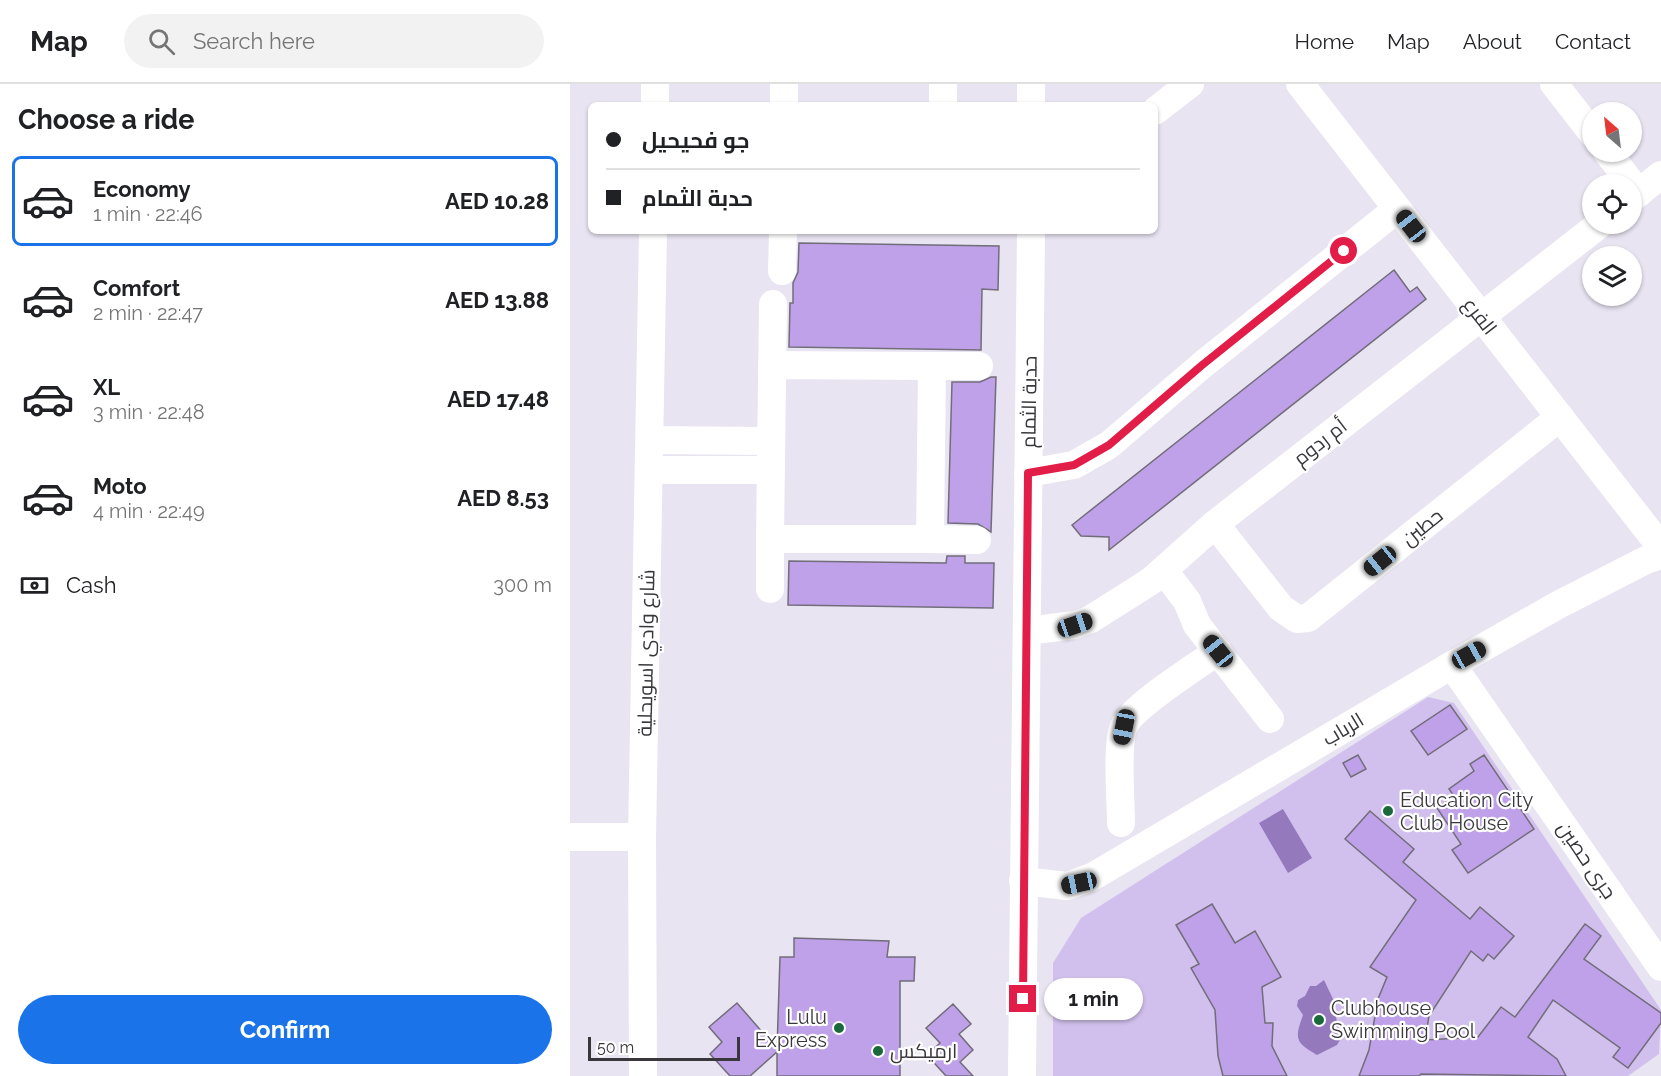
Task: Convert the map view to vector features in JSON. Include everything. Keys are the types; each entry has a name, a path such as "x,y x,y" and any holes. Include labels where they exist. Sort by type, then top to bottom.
{"street":[{"path":"655,102 656,84"},
{"path":"784,84 784,102"},
{"path":"943,84 943,102"},
{"path":"1031,84 1031,102"},
{"path":"1158,109 1190,84"},
{"name":"الفرع","path":"1300,84 1661,547"},
{"path":"1554,84 1582,120"},
{"path":"1642,190 1661,175"},
{"path":"1028,473 1074,465 1109,445 1201,366 1397,208"},
{"name":"شارع وادي اسويحلية","path":"643,1076 642,837 653,234"},
{"path":"782,271 783,234"},
{"name":"حدبة الثمام","path":"1022,1076 1031,234"},
{"name":"أم ردوم","path":"1027,631 1075,625 1091,620 1158,576 1215,524 1587,234"},
{"path":"770,589 773,304"},
{"path":"772,365 979,366"},
{"path":"930,539 932,366"},
{"name":"حطين","path":"1215,524 1281,608 1297,619 1308,618 1560,417"},
{"path":"650,440 771,441"},
{"path":"649,470 771,470"},
{"path":"770,539 977,540"},
{"name":"الرباب","path":"1023,881 1067,886 1086,880 1558,605 1646,560 1661,555"},
{"path":"1158,576 1177,610 1197,625 1270,719"},
{"path":"1121,823 1124,727 1140,708 1218,651"},
{"name":"جرى حصين","path":"1452,665 1661,967"},
{"path":"570,837 642,837"}],"shaded area":[{"name":"Education City Club House","path":"1428,697 1454,703 1661,1010 1659,1054 1628,1076 1053,1076 1053,963 1081,918"},
{"path":"1283,809 1312,858 1288,873 1259,823"},
{"name":"Clubhouse Swimming Pool","path":"1324,980 1333,999 1339,1001 1334,1009 1341,1038 1337,1045 1317,1055 1298,1039 1303,1015 1297,1006 1298,1000 1305,996 1310,986 1316,986"}],"building":[{"path":"799,243 999,246 998,290 982,289 981,350 789,347 790,303 793,303 793,283 798,272"},
{"path":"1394,270 1410,292 1417,287 1426,299 1109,550 1109,537 1081,536 1072,525"},
{"path":"996,377 991,532 978,524 948,523 952,382 980,382"},
{"path":"947,556 965,556 965,563 994,563 993,608 788,605 789,561 946,563"},
{"path":"1450,705 1467,729 1428,755 1411,731"},
{"path":"1358,755 1366,769 1351,777 1343,763"},
{"path":"1484,755 1534,829 1468,873 1452,850 1461,844 1437,808 1454,796 1449,789 1474,771 1470,764"},
{"path":"1370,811 1414,849 1403,862 1470,919 1480,907 1514,936 1494,959 1488,954 1483,961 1471,951 1429,1016 1425,1040 1478,1037 1501,1007 1515,1017 1585,924 1601,936 1584,959 1661,1013 1661,1023 1628,1068 1613,1057 1620,1048 1553,1000 1528,1037 1557,1059 1566,1076 1421,1074 1419,1076 1359,1076 1369,1050 1378,999 1387,977 1370,967 1416,900 1345,839"},
{"path":"1212,904 1235,943 1255,931 1281,977 1262,987 1265,1023 1273,1023 1272,1046 1287,1076 1223,1076 1218,1056 1215,1010 1191,968 1199,964 1176,925"},
{"name":"Lulu Express","path":"794,938 889,941 887,957 915,957 914,981 900,981 900,1076 777,1076 777,1052 750,1076 730,1076 710,1054 722,1042 709,1027 737,1003 777,1049 780,957 794,957"},
{"path":"953,1004 971,1024 959,1034 973,1050 960,1062 973,1076 946,1076 927,1055 940,1043 926,1028"}],"place":[{"name":"Education City Club House","path":"1388,811"},
{"name":"Clubhouse Swimming Pool","path":"1319,1020"},
{"name":"Lulu Express","path":"839,1028"},
{"name":"ارميكس","path":"878,1051"}],"route":[{"path":"1023,999 1028,473 1074,465 1109,445 1201,366 1344,251"}]}
